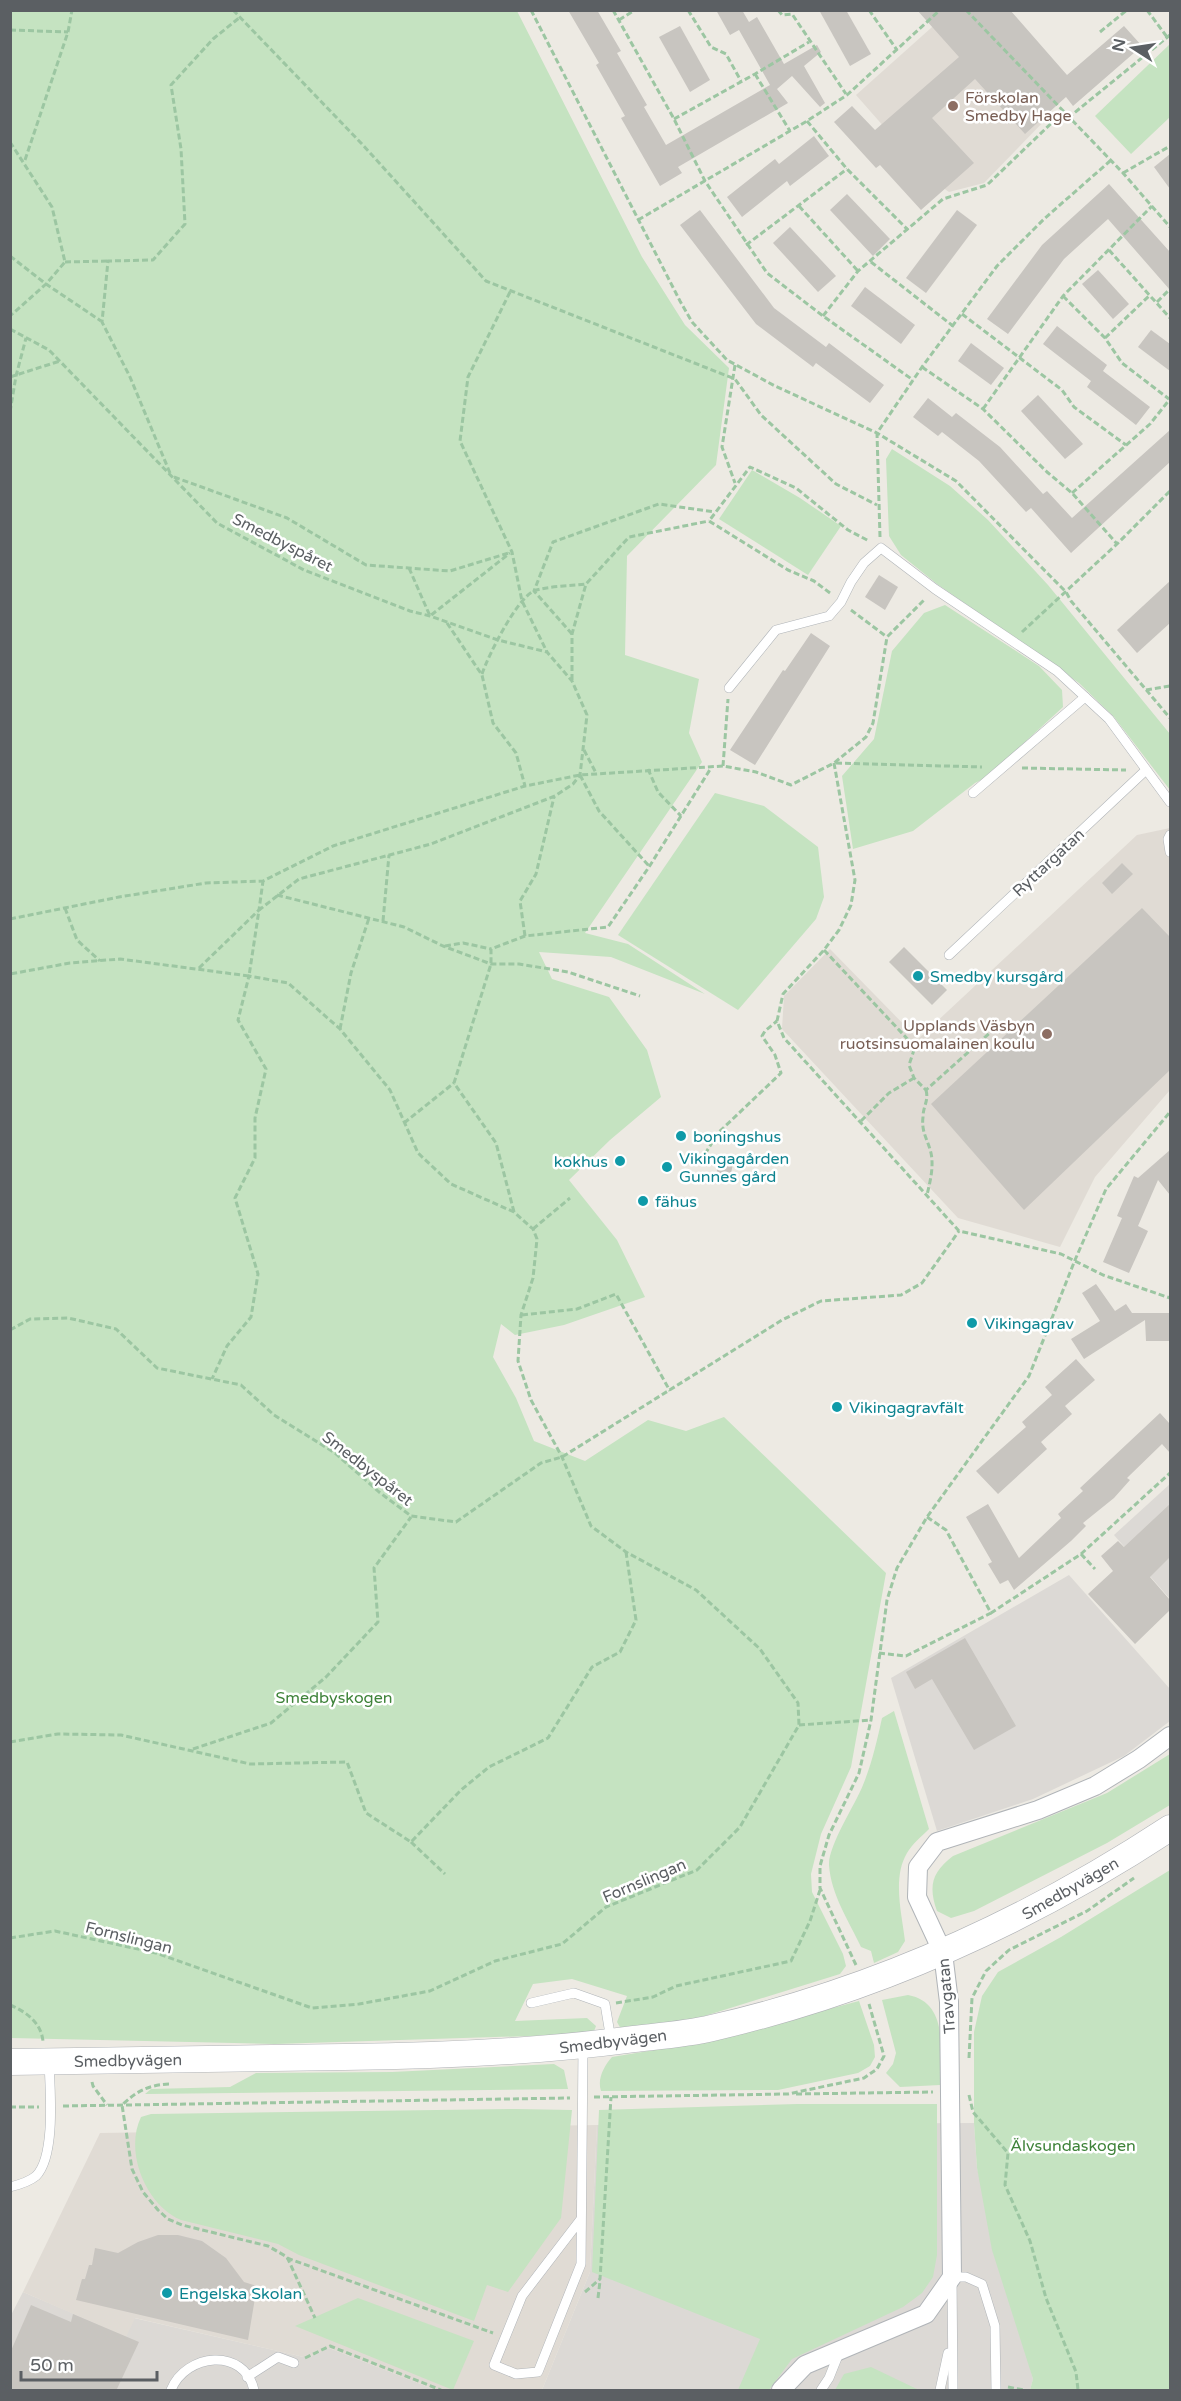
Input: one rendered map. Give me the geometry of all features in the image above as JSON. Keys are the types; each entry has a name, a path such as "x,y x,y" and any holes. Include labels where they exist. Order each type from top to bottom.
{"street":[{"name":"Travgatan","path":"952,2277 952,2092 949,2002 943,1953 917,1897 918,1867 937,1842 1038,1810 1095,1786 1139,1759 1170,1736"},
{"name":"Smedbyvägen","path":"10,2062 46,2055 451,2056 611,2042 709,2029 816,2001 943,1953 1021,1916 1135,1851 1170,1828"},
{"path":"781,2391 805,2365 926,2314 952,2277"}],"lane":[{"path":"729,688 776,630 829,616 841,602 864,563 881,548 935,589 1058,671 1109,719 1170,802"},
{"path":"973,793 1085,697"},
{"name":"Ryttargatan","path":"949,955 1146,770"},
{"path":"1170,835 1168,839 1170,852"},
{"path":"531,2003 574,1993 604,2004 611,2042"},
{"path":"581,2219 522,2296 494,2365 516,2374 538,2372 581,2264 584,2098 582,2045"},
{"path":"10,2187 35,2176 45,2162 51,2107 46,2055"},
{"path":"952,2277 966,2277 982,2284 995,2326 996,2391"},
{"name":"Travgatan","path":"952,2277 953,2391"},
{"path":"940,2391 952,2336"},
{"path":"821,2391 840,2352"},
{"path":"247,2377 278,2357 294,2363"},
{"path":"171,2391 180,2374 194,2364 211,2360 228,2362 243,2371 254,2391"}],"path":[{"path":"24,161 68,32 72,10"},
{"path":"233,10 238,18 362,144 486,281 735,379 761,415 836,484 878,506"},
{"path":"531,10 692,322 727,360 735,365 877,433 956,481 1066,592 1170,718"},
{"path":"613,10 674,119 705,181 767,273 913,380"},
{"path":"619,20 635,10"},
{"path":"688,10 711,47 726,54 741,81"},
{"path":"778,10 782,15 792,14 796,10"},
{"path":"869,10 897,50"},
{"path":"638,220 847,95 940,10"},
{"path":"966,10 1170,226"},
{"path":"1068,118 1169,36 1147,10"},
{"path":"1100,32 1127,11"},
{"path":"792,14 847,95"},
{"path":"10,316 46,284 65,262 153,260 185,224 181,149 171,85 213,39 238,18"},
{"path":"10,30 68,32"},
{"path":"674,119 809,42"},
{"path":"755,74 790,131"},
{"path":"823,316 858,271 943,198 987,185 1062,113"},
{"path":"807,121 847,169 908,230"},
{"path":"10,142 52,207 65,262"},
{"path":"1123,174 1170,146"},
{"path":"881,548 877,433 922,367 997,266 1044,219 1110,161"},
{"path":"746,245 847,169"},
{"path":"799,206 858,271"},
{"path":"983,409 1063,296 1152,206"},
{"path":"1109,250 1170,318"},
{"path":"10,256 102,322 130,377 171,476 286,518 366,565 450,571 512,552"},
{"path":"102,322 108,261"},
{"path":"871,262 953,326"},
{"path":"1157,302 1170,289"},
{"path":"199,968 277,894 299,879 431,844 555,796 573,784 580,775 587,715 572,681 547,652 522,601 512,552 460,441 468,376 510,292"},
{"path":"1105,338 1150,295"},
{"path":"1063,296 1105,338 1122,363 1170,398 1150,424 1072,493"},
{"path":"962,314 1062,390 1074,407 1126,445"},
{"name":"Smedbyspåret","path":"10,329 49,350 217,523 304,570 410,611 498,640 547,652"},
{"path":"10,412 26,338"},
{"path":"10,377 60,362"},
{"path":"735,365 735,379 722,447 735,483"},
{"path":"922,367 983,409 1047,472 1072,493 1117,544"},
{"path":"709,521 735,483 750,467 796,488 848,530 881,548"},
{"path":"1012,640 1117,544 1170,491"},
{"path":"482,675 488,658 522,601 534,591 553,542 659,504 715,512"},
{"path":"572,681 572,634 586,584 629,537 709,521 788,570 814,581 887,637"},
{"path":"409,568 430,616 512,552"},
{"path":"534,591 586,584"},
{"path":"10,919 206,883 263,882 333,846 525,786 580,775 723,766 756,772 791,785 834,763 866,737 873,723 887,637 935,589"},
{"path":"534,591 572,634"},
{"path":"446,622 482,675 493,723 516,753 525,786"},
{"path":"1146,690 1170,686"},
{"path":"723,766 729,688"},
{"path":"583,748 596,773"},
{"path":"834,763 855,880 851,905 839,930 824,950 783,994 777,1021 784,1038 959,1230 1061,1254 1103,1275 1170,1298"},
{"path":"443,946 463,943 491,949 525,936 608,927 711,768"},
{"path":"648,769 658,792 681,816"},
{"path":"580,775 599,811 649,867"},
{"path":"525,936 520,901 536,874 555,796"},
{"path":"383,921 389,855"},
{"path":"212,1379 227,1346 251,1317 258,1274 235,1198 255,1158 255,1118 266,1069 238,1020 249,976 263,882"},
{"path":"277,894 404,927 443,946 491,964 519,964 568,972 640,996"},
{"path":"65,908 77,939 100,960"},
{"path":"340,1029 351,973 369,918"},
{"path":"405,1123 454,1083 491,964 491,949"},
{"path":"824,950 915,1047 909,1065 914,1078 926,1090 928,1098 922,1116 924,1138 931,1152 932,1170 927,1195"},
{"path":"10,974 120,958 288,983 340,1029 390,1090 418,1153 451,1185 514,1212 533,1229 537,1239 533,1278 521,1315 518,1361 531,1401 562,1457 591,1526 626,1552 696,1590 760,1649 798,1703 799,1725 871,1720"},
{"path":"705,1154 718,1133 781,1074 775,1055 762,1036 777,1021"},
{"path":"926,1090 992,1032"},
{"path":"861,1121 889,1093 914,1078"},
{"path":"454,1083 496,1143 514,1212"},
{"path":"604,2004 654,1997 676,1986 791,1960 810,1921 820,1888 820,1866 826,1845 859,1773 871,1720 887,1600 897,1568 927,1517 1029,1376 1106,1189 1170,1112"},
{"path":"533,1229 570,1198"},
{"name":"Smedbyspåret","path":"10,1330 30,1319 68,1318 116,1329 158,1368 241,1385 274,1415 335,1453 378,1492 411,1516 456,1522 542,1463 562,1457 782,1320 821,1301 901,1295 922,1282 959,1230"},
{"path":"521,1315 577,1309 616,1294 670,1391"},
{"path":"879,1653 906,1656 991,1613 1081,1554 1170,1473"},
{"path":"191,1750 271,1723 326,1677 378,1622 374,1568 411,1516"},
{"path":"927,1517 946,1530 991,1613"},
{"path":"411,1842 461,1790 489,1767 548,1738 592,1667 620,1652 636,1620 626,1552"},
{"path":"1081,1554 1095,1569"},
{"name":"Fornslingan","path":"10,1938 55,1931 156,1953 312,2008 359,2004 430,1992 495,1961 562,1944 606,1907 697,1870 740,1827 799,1725"},
{"path":"10,1742 57,1734 121,1735 250,1764 347,1762 366,1813 411,1842 445,1874"},
{"path":"969,2061 972,1998 986,1971 1009,1950 1087,1911 1143,1873"},
{"path":"820,1888 858,1969"},
{"path":"788,2094 864,2078 877,2069 884,2056 868,2000"},
{"path":"10,2005 27,2012 42,2032 46,2055"},
{"path":"122,2105 138,2091 152,2085 169,2084"},
{"path":"10,2107 969,2092 973,2112 1008,2153 1005,2185 1030,2241 1046,2298 1076,2372 1078,2391"},
{"path":"122,2105 132,2169 143,2192 168,2219 182,2225 268,2246 287,2258 506,2337"},
{"path":"287,2258 315,2318"},
{"path":"598,2298 600,2279"},
{"path":"294,2363 330,2346 441,2391"}],"shaded area":[{"name":"Förskolan Smedby Hage","path":"950,11 956,11 1049,116 984,183 949,192 929,178 856,95"},
{"name":"Upplands Väsbyn ruotsinsuomalainen koulu","path":"1170,828 1170,1090 1095,1177 1060,1247 958,1218 782,1029 784,996 830,949 918,1039 1137,835"},
{"path":"1170,1484 1170,1599 1114,1535"},
{"path":"1069,1575 1170,1689 1170,1721 1124,1756 1033,1799 937,1831 891,1678"},
{"path":"974,2123 977,2168 1033,2379 1030,2390 542,2390 590,2272 597,2125"},
{"path":"597,2125 590,2272 542,2390 436,2390 329,2348 308,2358 135,2318 126,2337 23,2292 100,2133"},
{"path":"23,2292 126,2336 134,2318 308,2358 329,2348 436,2390 11,2390 10,2317"}],"green space":[{"name":"Smedbyskogen","path":"11,11 517,11 642,257 685,325 729,368 716,465 627,556 625,655 699,679 689,733 702,762 585,933 628,944 705,994 611,957 539,952 552,979 609,997 647,1050 661,1097 610,1140 569,1180 617,1240 645,1297 564,1325 515,1335 501,1324 493,1357 516,1398 534,1441 585,1461 648,1420 686,1431 724,1417 886,1573 851,1767 821,1834 811,1874 812,1892 843,1954 846,1966 840,1974 695,2019 622,2031 617,2022 627,1996 572,1979 533,1984 515,2021 587,2018 596,2026 593,2034 275,2044 11,2038"},
{"path":"1170,44 1170,117 1131,154 1095,116"},
{"path":"892,449 950,486 988,520 1048,585 1170,734 1170,790 1114,717 1079,683 937,584 901,555 889,536 886,459"},
{"path":"752,470 800,498 841,526 808,575 719,519"},
{"path":"945,605 1039,666 1062,690 1063,707 987,777 975,783 913,831 853,849 842,776 874,739 892,651 924,613"},
{"path":"715,793 764,806 818,847 824,897 816,919 738,1010 618,935"},
{"path":"894,1711 929,1829 914,1843 902,1863 899,1896 905,1941 898,1952 874,1963 871,1951 861,1947 841,1908 833,1887 829,1865 837,1837 866,1777 882,1718"},
{"path":"1170,1754 1170,1805 1107,1843 974,1911 951,1918 937,1911 933,1894 934,1880 940,1868 953,1856 1107,1793"},
{"name":"Älvsundaskogen","path":"1170,1870 1170,2390 1030,2390 1033,2379 992,2250 977,2168 974,2123 974,2032 982,1996 998,1972 1061,1937"},
{"path":"908,1995 921,2000 931,2008 937,2019 941,2045 940,2085 900,2087 886,2073 893,2064 896,2053 882,2000"},
{"path":"859,2001 874,2045 875,2057 870,2066 858,2073 778,2090 601,2091 602,2073 612,2057 709,2041"},
{"path":"554,2064 564,2070 568,2089 145,2094 151,2089 230,2087 256,2073 392,2072"},
{"path":"797,2104 937,2104 937,2255 933,2277 922,2293 903,2307 792,2359 769,2390 738,2390 760,2339 592,2272 599,2110"},
{"path":"572,2110 561,2218 508,2292 487,2285 474,2321 299,2255 278,2244 181,2220 169,2213 148,2190 137,2161 135,2146 136,2131 141,2117 151,2114"},
{"path":"358,2298 474,2341 453,2390 295,2326"},
{"path":"871,2367 919,2390 835,2390 844,2374"}],"building":[{"path":"568,10 597,10 621,51 617,53 647,105 644,107 666,145 770,85 739,30 730,35 716,10 742,10 749,22 757,17 784,64 817,45 821,52 804,66 825,103 820,107 792,76 777,89 788,103 678,167 682,173 660,186 621,118 625,116 596,65 599,63"},
{"path":"819,10 846,10 871,54 850,66"},
{"path":"917,10 1010,10 1067,75 1124,26 1142,46 1073,106 1066,97 1025,134 975,79 932,118 974,163 921,210 880,165 876,168 834,122 852,106 875,130 959,57"},
{"path":"680,26 710,80 690,92 659,37"},
{"path":"814,136 829,156 790,186 787,181 742,217 727,197 775,159 779,164"},
{"path":"1170,154 1170,189 1154,167"},
{"path":"1109,184 1170,252 1170,290 1108,219 1064,259 1008,334 987,319 1042,245"},
{"path":"847,194 890,239 873,256 830,210"},
{"path":"700,210 774,308 826,347 829,343 884,385 870,403 816,363 813,367 756,324 680,225"},
{"path":"957,210 977,225 926,293 906,278"},
{"path":"790,227 836,276 818,292 773,243"},
{"path":"1098,270 1129,304 1113,319 1082,284"},
{"path":"865,287 915,325 901,344 851,306"},
{"path":"1057,326 1107,365 1103,371 1150,407 1136,425 1087,387 1091,381 1043,344"},
{"path":"1151,330 1170,344 1170,371 1138,347"},
{"path":"971,343 1004,368 991,385 958,361"},
{"path":"1038,395 1083,444 1065,459 1021,411"},
{"path":"928,398 952,417 956,413 1000,447 1043,494 1047,491 1072,518 1170,430 1170,462 1071,553 1031,508 1026,512 979,461 942,432 938,436 913,417"},
{"path":"879,575 898,587 885,610 865,597"},
{"path":"1170,581 1170,623 1137,653 1117,630"},
{"path":"811,633 830,646 755,765 730,750 783,670 785,671"},
{"path":"1122,863 1133,874 1112,894 1102,883"},
{"path":"1142,908 1170,937 1170,1070 1024,1210 931,1104"},
{"name":"Smedby kursgård","path":"904,947 947,990 932,1005 889,962"},
{"path":"1170,1150 1170,1195 1158,1180 1138,1226 1148,1231 1129,1273 1103,1262 1122,1218 1117,1216 1134,1176 1138,1178"},
{"path":"719,1161 733,1164 730,1178 716,1175"},
{"path":"1096,1284 1115,1311 1126,1304 1132,1313 1170,1313 1170,1341 1146,1341 1145,1320 1084,1359 1071,1339 1100,1321 1082,1293"},
{"path":"1076,1359 1095,1380 1065,1406 1072,1414 1041,1442 1047,1449 998,1494 976,1471 1026,1427 1022,1422 1052,1395 1045,1387"},
{"path":"1160,1413 1170,1424 1170,1453 1162,1444 1127,1478 1130,1480 1114,1498 1083,1523 1086,1526 1071,1541 1014,1590 1008,1580 1000,1584 988,1564 992,1562 966,1517 988,1504 1019,1558 1061,1518 1058,1514 1083,1491 1080,1488"},
{"path":"1170,1504 1170,1557 1150,1577 1170,1600 1170,1610 1135,1644 1088,1594 1113,1571 1101,1556 1118,1541 1124,1547"},
{"path":"965,1638 1016,1726 974,1750 932,1679 915,1689 906,1672"},
{"name":"Engelska Skolan","path":"158,2235 178,2235 202,2241 226,2258 244,2282 257,2286 248,2340 76,2300 82,2279 85,2279 89,2265 92,2265 95,2248 118,2253 138,2242"},
{"path":"31,2305 71,2322 73,2314 139,2342 116,2391 10,2391 10,2353"}],"place":[{"name":"Förskolan Smedby Hage","path":"953,106"},
{"name":"Smedby kursgård","path":"918,976"},
{"name":"Upplands Väsbyn ruotsinsuomalainen koulu","path":"1047,1034"},
{"name":"boningshus","path":"681,1136"},
{"name":"kokhus","path":"620,1161"},
{"name":"Vikingagården Gunnes gård","path":"667,1167"},
{"name":"fähus","path":"643,1201"},
{"name":"Vikingagrav","path":"972,1323"},
{"name":"Vikingagravfält","path":"837,1407"},
{"name":"Engelska Skolan","path":"167,2293"}]}
